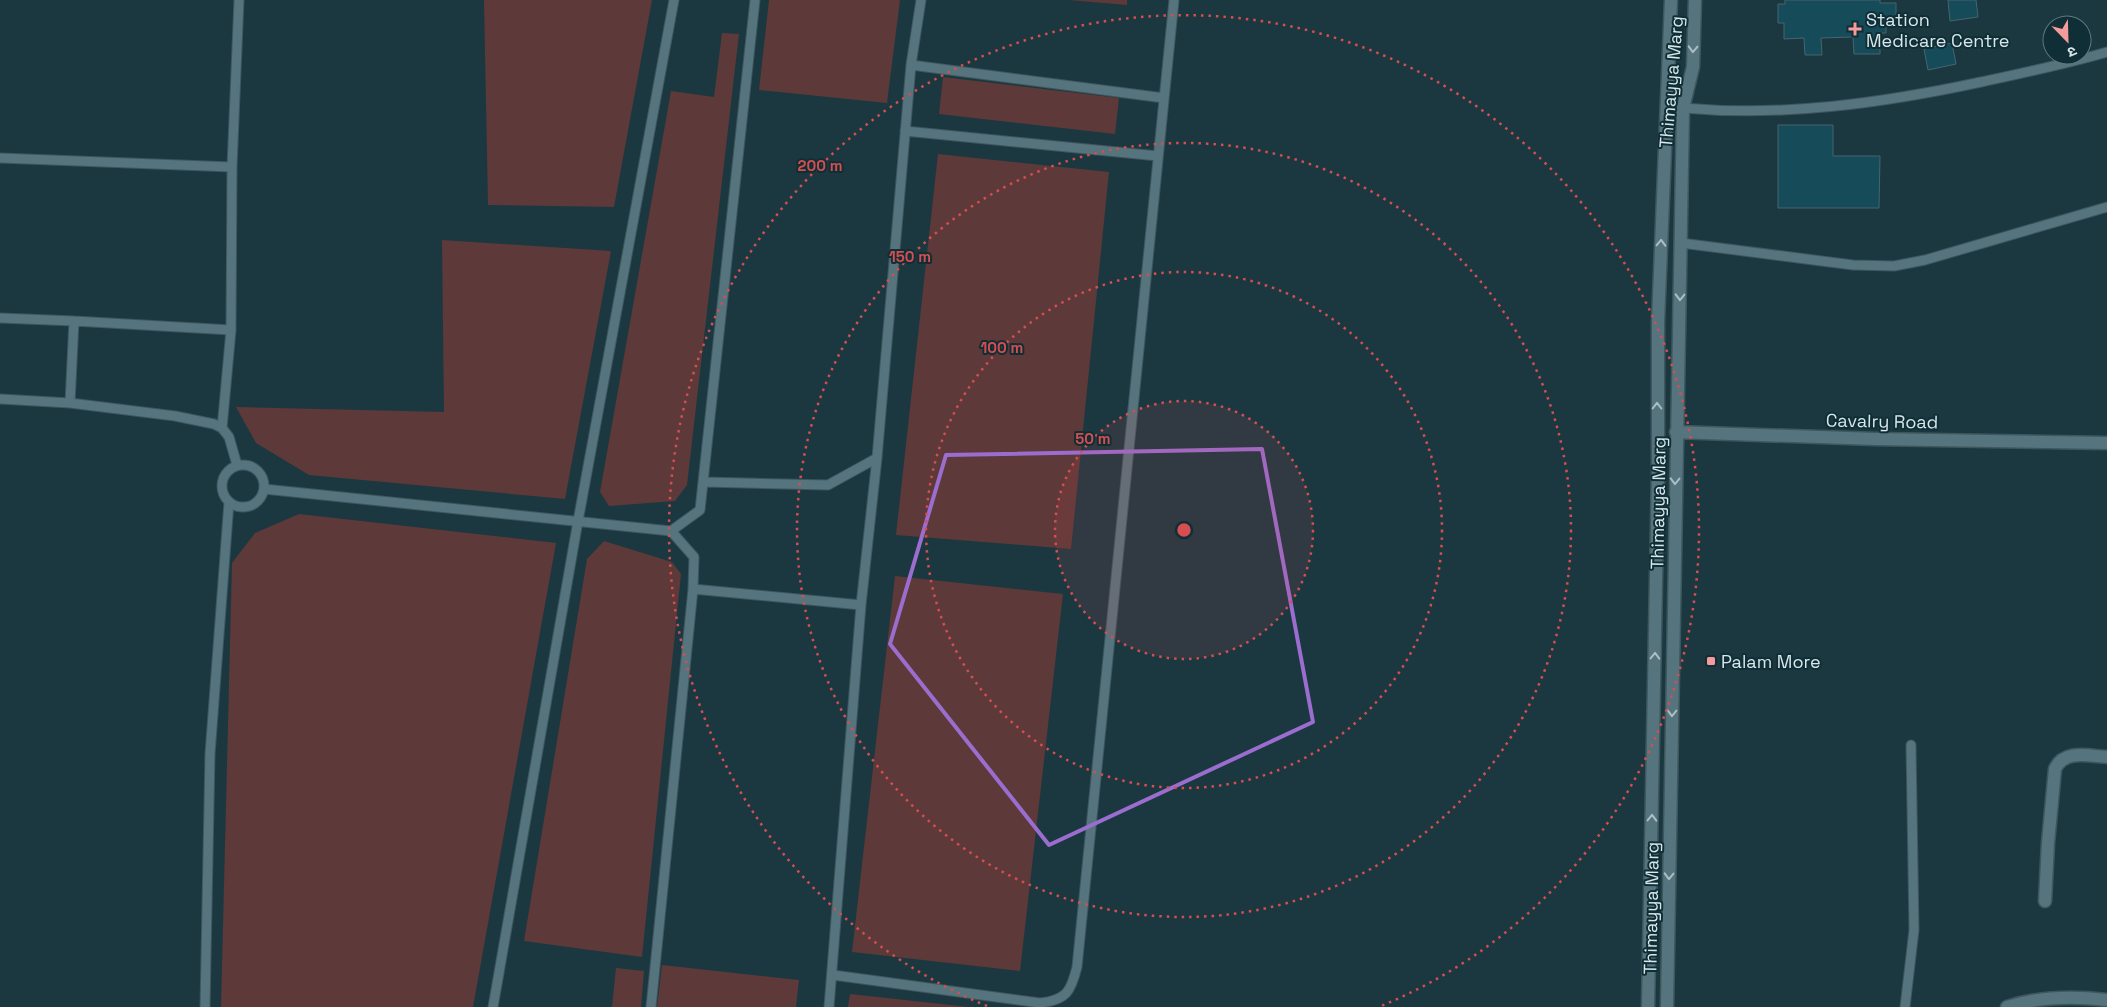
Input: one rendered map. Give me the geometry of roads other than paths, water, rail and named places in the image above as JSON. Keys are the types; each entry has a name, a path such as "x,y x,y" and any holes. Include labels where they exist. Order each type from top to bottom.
{"street":[{"name":"Thimayya Marg","path":"1648,1007 1658,322 1671,0"},
{"name":"Thimayya Marg","path":"1667,1007 1683,108 1693,67 1695,0"},
{"path":"1658,322 1680,322"},
{"name":"Cavalry Road","path":"1657,432 1875,440 2107,443"},
{"path":"2045,901 2055,769 2059,761 2068,756 2107,757"},
{"path":"2007,1007 2036,1000 2060,997 2107,1000"}],"lane":[{"path":"237,465 232,446 222,428 231,330 232,167 239,0"},
{"path":"492,1007 578,521 674,0"},
{"path":"264,489 671,531 700,510 755,0"},
{"path":"829,1007 861,605 877,458 911,65 921,0"},
{"path":"833,975 1040,1003 1056,1001 1065,995 1073,981 1077,966 1174,0"},
{"path":"1683,108 1716,110 1804,109 1890,100 2045,68 2107,52"},
{"path":"911,65 1164,98"},
{"path":"905,131 1158,156"},
{"path":"0,158 232,167"},
{"path":"1681,243 1853,265 1894,266 1925,260 2107,207"},
{"path":"0,318 231,330"},
{"path":"70,403 74,321"},
{"path":"0,399 70,403 192,418 222,428"},
{"path":"704,482 828,486 877,458"},
{"path":"247,464 256,469 263,477 264,489 258,501 249,506 239,507 229,502 223,494 222,479 228,470 237,465 247,464"},
{"path":"205,1007 210,754 229,502"},
{"path":"651,1007 694,558 671,531"},
{"path":"692,589 861,605"},
{"path":"1905,1007 1914,930 1911,745"}],"place":[{"name":"Station Medicare Centre","path":"1855,29"},
{"name":"Palam More","path":"1711,661"}]}
